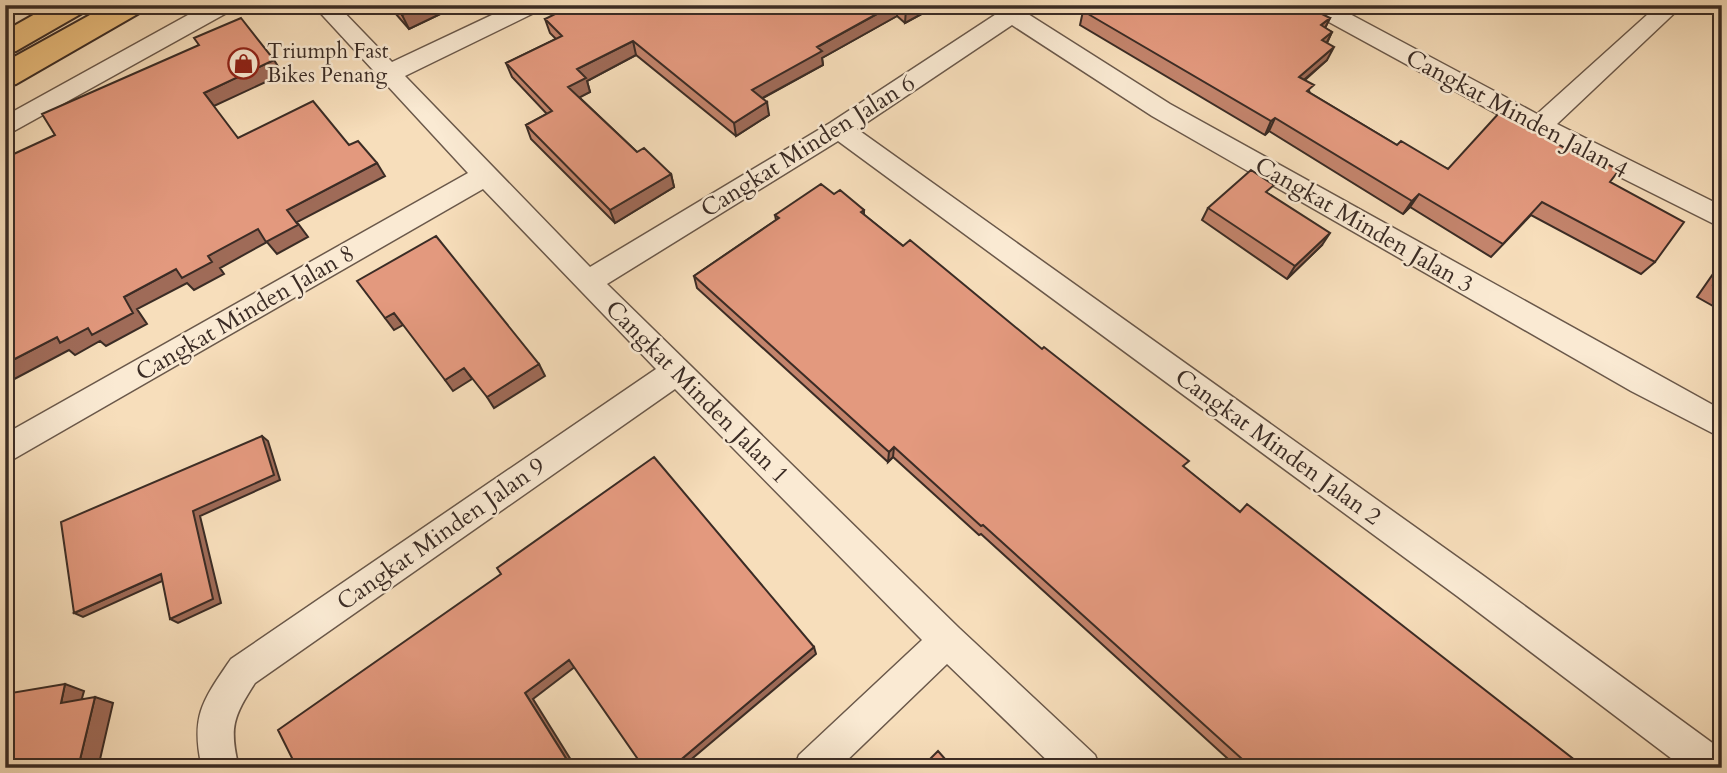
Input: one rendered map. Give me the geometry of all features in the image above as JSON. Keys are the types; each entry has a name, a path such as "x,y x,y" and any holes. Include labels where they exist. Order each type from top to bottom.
{"highway":[{"path":"5,44 74,5"},
{"path":"5,76 131,5"}],"street":[{"path":"5,127 224,5"},
{"name":"Cangkat Minden Jalan 1","path":"324,5 587,282 947,640 1082,768"},
{"path":"390,73 532,5"},
{"path":"1539,127 1672,5"},
{"name":"Cangkat Minden Jalan 4","path":"1324,7 1539,127 1722,218"},
{"name":"Cangkat Minden Jalan 6","path":"587,282 839,129 1020,10"},
{"name":"Cangkat Minden Jalan 3","path":"1020,10 1161,110 1641,382 1722,425"},
{"name":"Cangkat Minden Jalan 2","path":"839,129 1469,585 1715,768"},
{"name":"Cangkat Minden Jalan 8","path":"5,450 484,176"},
{"name":"Cangkat Minden Jalan 9","path":"221,768 216,748 217,710 243,671 677,371"},
{"path":"812,768 947,640"}],"building":[{"path":"394,5 423,5 402,15"},
{"path":"573,5 785,5 788,8 794,5 893,5 817,47 822,51 752,90 767,102 734,123 633,41 577,69 586,78 568,87 637,152 644,148 671,174 610,210 526,125 552,111 506,63 562,36 545,19"},
{"path":"1091,5 1304,5 1330,18 1321,25 1332,32 1322,40 1334,47 1299,77 1314,85 1307,91 1397,145 1401,141 1448,169 1499,113 1580,156 1584,152 1619,170 1610,182 1684,222 1655,262 1542,202 1503,244 1419,194 1412,201 1275,118 1271,121 1083,11"},
{"path":"241,18 274,60 204,93 238,138 313,101 349,145 358,141 377,163 287,210 298,225 266,242 258,229 208,256 212,262 182,278 176,269 124,297 133,313 92,335 88,328 60,343 57,337 5,364 5,158 55,135 42,114 199,45 194,38"},
{"path":"1251,170 1274,185 1266,192 1330,233 1295,266 1208,208"},
{"path":"821,184 834,194 840,190 864,210 861,212 903,246 910,240 1042,349 1044,347 1189,461 1183,466 1240,512 1247,504 1585,768 1252,768 983,525 894,447 889,452 694,276 779,218 775,215"},
{"path":"436,236 539,364 487,397 464,368 445,380 394,313 385,318 357,281"},
{"path":"1722,271 1722,290 1713,285"},
{"path":"262,436 274,475 193,511 213,599 170,619 161,574 74,613 61,522"},
{"path":"654,457 814,647 671,768 644,768 569,660 525,693 572,768 297,768 278,730 501,574 497,568"},
{"path":"65,684 61,703 95,697 78,768 5,768 5,694"},
{"path":"938,751 953,768 921,768"}],"place":[{"name":"Triumph Fast Bikes Penang","path":"244,63"}]}
